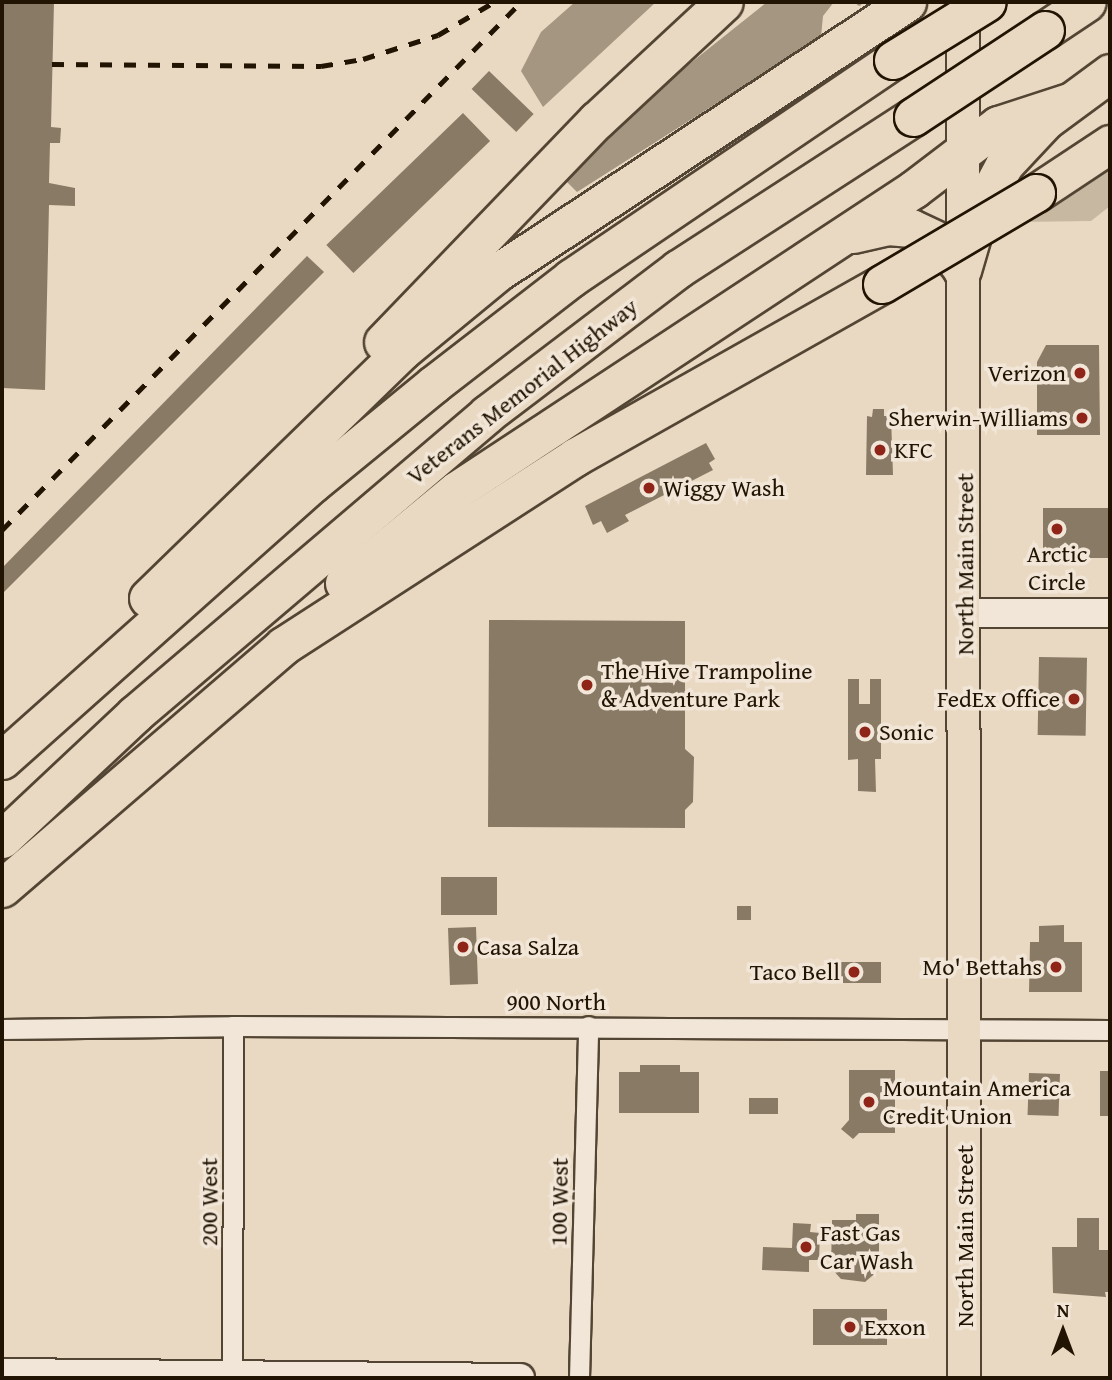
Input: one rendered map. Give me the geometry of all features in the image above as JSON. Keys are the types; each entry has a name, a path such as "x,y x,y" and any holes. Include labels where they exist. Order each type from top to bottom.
{"highway":[{"path":"239,506 396,327 597,120 724,2"},
{"path":"2,760 58,706 312,484 444,376 571,278 893,60 987,2"},
{"name":"Veterans Memorial Highway","path":"2,839 135,714 487,414 678,269 1087,2"},
{"path":"58,706 147,598 402,351 498,272 899,7"},
{"path":"962,270 979,212 1004,165 1027,137 1110,73"},
{"path":"283,646 291,631 332,594 457,490 833,241 998,125 1069,102"},
{"path":"2,888 283,646 575,457 882,284 1036,193 1110,144"},
{"path":"833,241 865,230 911,228 941,242 962,270"}],"main road":[{"name":"North Main Street","path":"963,2 964,1378"}],"street":[{"path":"965,613 1110,613"},
{"name":"200 West","path":"232,1378 233,1026"},
{"name":"900 North","path":"2,1029 588,1026 1110,1030"},
{"name":"100 West","path":"579,1378 588,1026"},
{"path":"2,1373 232,1378 520,1378"}],"shaded area":[{"path":"575,2 656,2 543,107 521,71 541,32"},
{"path":"767,2 834,2 823,16 821,37 577,192 566,181 653,93"},
{"path":"1110,162 1110,206 1091,221 1017,222"}],"building":[{"path":"2,2 54,2 51,127 61,128 60,143 50,143 49,183 75,188 75,206 49,205 45,390 2,388"},
{"path":"489,71 534,114 516,132 472,89"},
{"path":"463,113 490,141 353,273 326,245"},
{"path":"307,256 324,272 2,594 2,568"},
{"path":"1046,345 1099,345 1100,435 1037,435 1037,362"},
{"name":"KFC","path":"873,409 884,409 884,416 891,416 893,475 866,475 867,416 872,417"},
{"name":"Wiggy Wash","path":"706,443 715,459 709,463 713,470 625,515 629,521 607,533 601,521 593,525 585,506"},
{"path":"1043,508 1110,508 1110,558 1043,558"},
{"name":"The Hive Trampoline & Adventure Park","path":"489,620 685,621 685,749 694,757 693,802 685,810 685,828 488,827"},
{"path":"1039,657 1087,658 1086,736 1038,735"},
{"name":"Sonic","path":"848,679 859,679 859,704 870,704 870,679 881,679 881,759 875,759 876,792 858,791 858,759 848,760"},
{"path":"441,877 497,877 497,915 441,915"},
{"path":"737,906 751,906 751,920 737,920"},
{"name":"Mo' Bettahs","path":"1064,925 1064,942 1082,942 1082,992 1029,992 1030,942 1039,942 1039,926"},
{"name":"Casa Salza","path":"476,927 478,984 450,985 448,928"},
{"name":"Taco Bell","path":"826,962 881,962 881,983 826,983"},
{"path":"640,1065 680,1065 680,1072 699,1072 699,1113 619,1113 619,1072 640,1072"},
{"path":"849,1070 895,1070 895,1133 859,1133 853,1139 841,1129 849,1120"},
{"path":"1100,1071 1110,1071 1110,1116 1100,1116"},
{"path":"1029,1073 1060,1074 1059,1116 1028,1115"},
{"path":"749,1098 778,1098 778,1114 749,1114"},
{"path":"856,1214 879,1214 879,1270 865,1282 841,1279 831,1268 832,1220 856,1220"},
{"path":"1077,1218 1099,1218 1099,1250 1110,1250 1110,1292 1105,1292 1106,1297 1053,1293 1052,1247 1077,1247"},
{"name":"Fast Gas Car Wash","path":"793,1223 811,1224 810,1232 820,1233 819,1260 809,1260 809,1272 762,1270 763,1247 792,1248"},
{"name":"Exxon","path":"813,1309 887,1309 887,1345 813,1345"}],"railway":[{"path":"52,64 321,66 363,59 438,35 494,2"},
{"path":"2,530 521,2"}],"place":[{"name":"Verizon","path":"1080,373"},
{"name":"Sherwin-Williams","path":"1082,418"},
{"name":"KFC","path":"880,450"},
{"name":"Wiggy Wash","path":"649,488"},
{"name":"Arctic Circle","path":"1057,529"},
{"name":"The Hive Trampoline & Adventure Park","path":"587,685"},
{"name":"FedEx Office","path":"1074,699"},
{"name":"Sonic","path":"865,732"},
{"name":"Casa Salza","path":"463,947"},
{"name":"Mo' Bettahs","path":"1056,967"},
{"name":"Taco Bell","path":"854,972"},
{"name":"Mountain America Credit Union","path":"869,1102"},
{"name":"Fast Gas Car Wash","path":"806,1247"},
{"name":"Exxon","path":"850,1327"}]}
